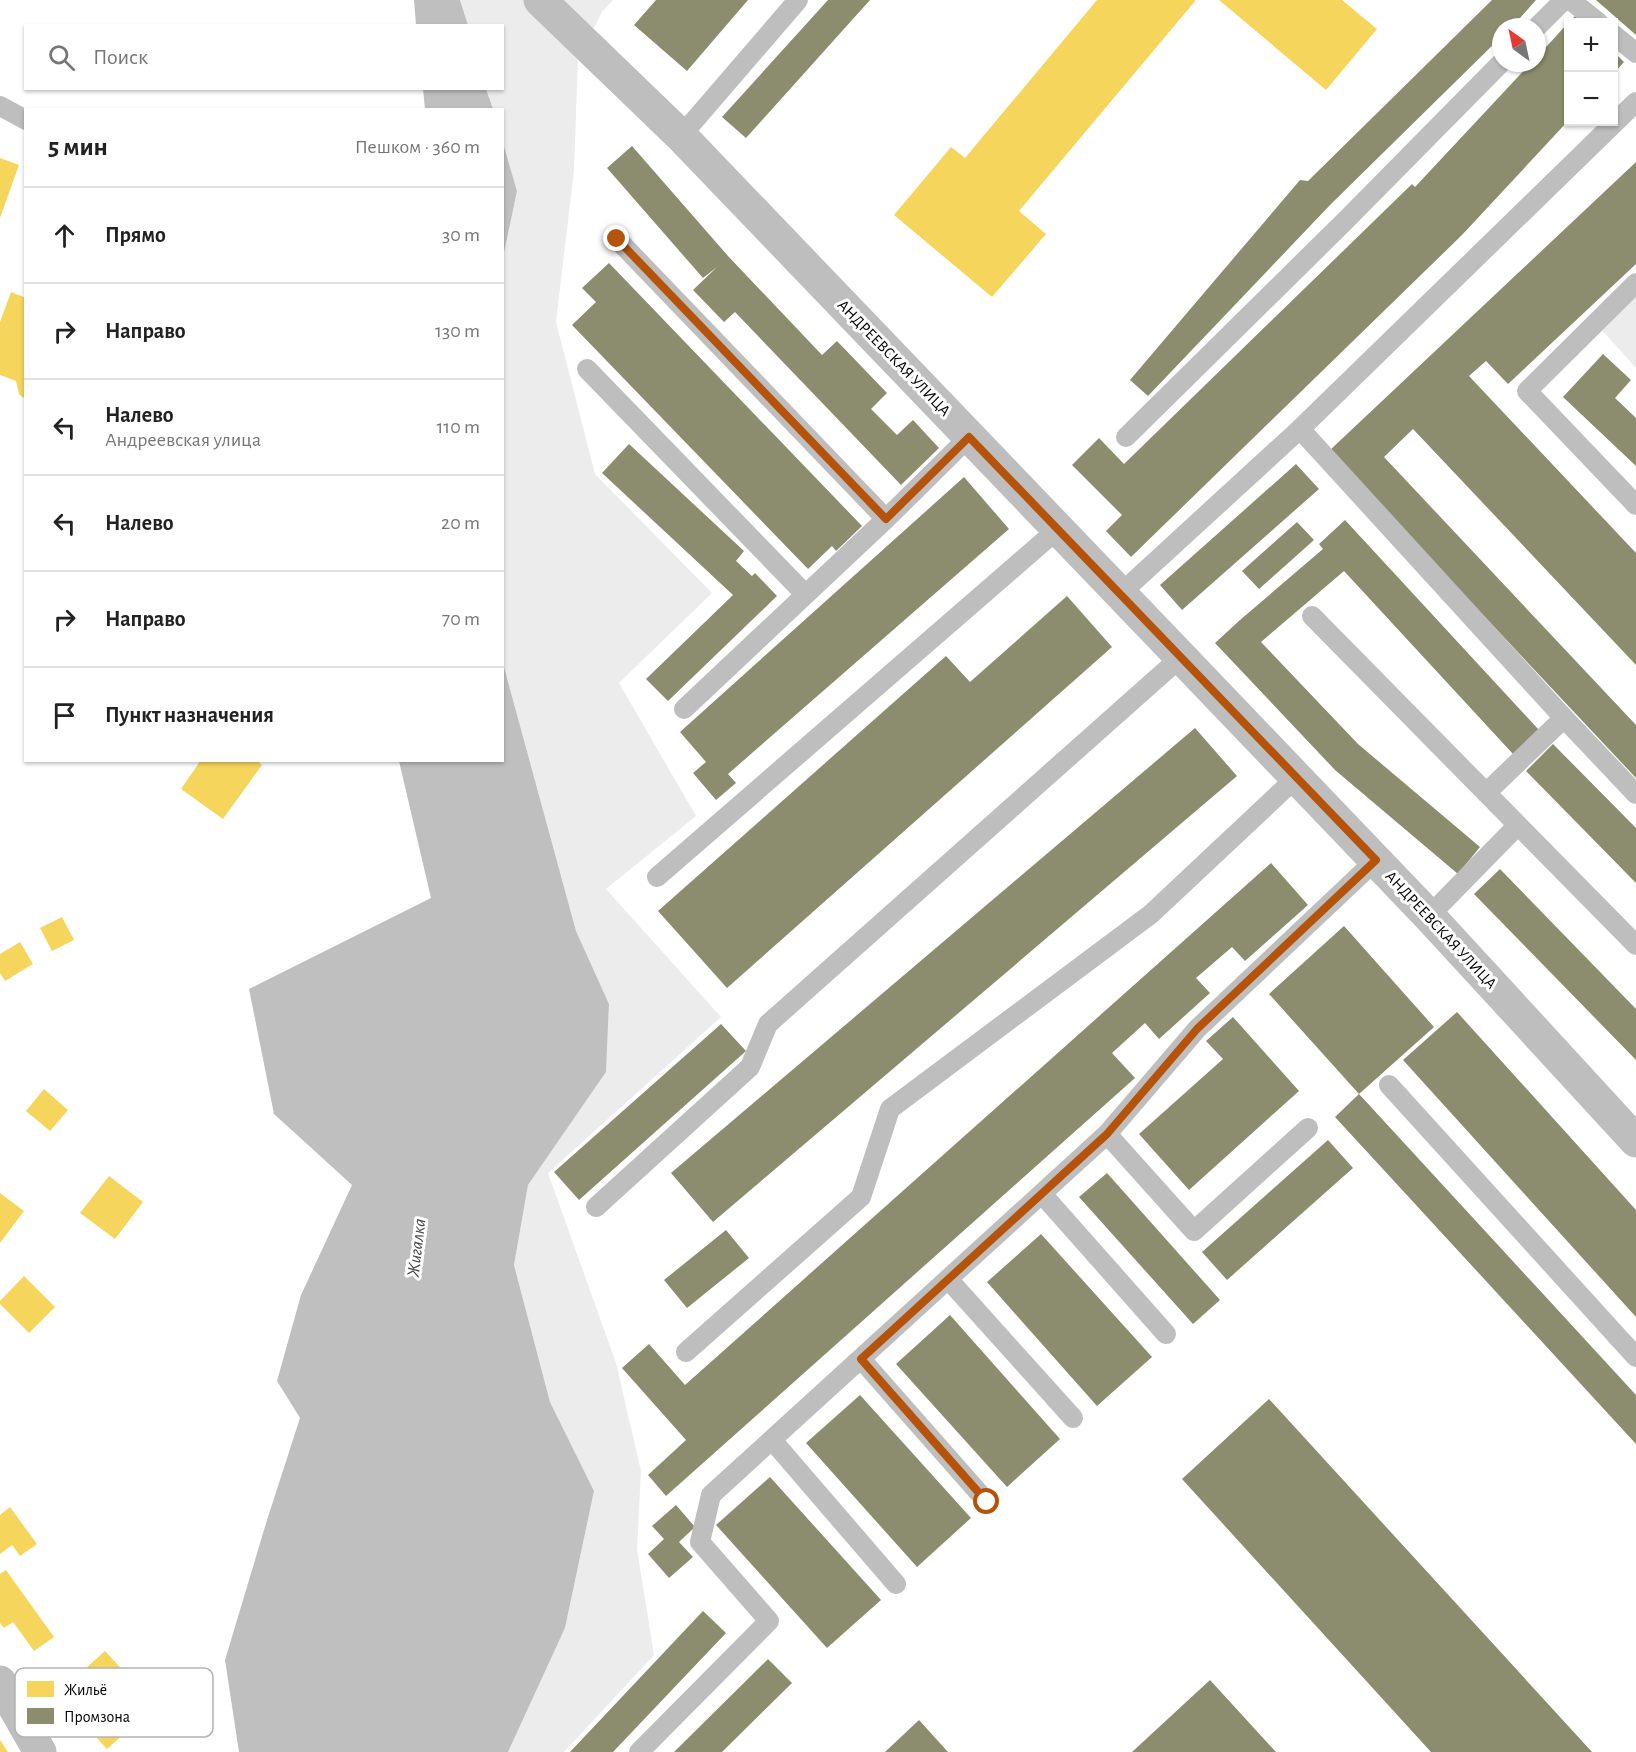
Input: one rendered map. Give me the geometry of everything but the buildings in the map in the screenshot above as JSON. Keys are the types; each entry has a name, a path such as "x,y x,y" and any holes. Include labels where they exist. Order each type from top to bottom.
{"street":[{"name":"АНДРЕЕВСКАЯ УЛИЦА","path":"540,0 681,136 1297,777 1429,916 1636,1141"},
{"path":"0,1682 15,1708"},
{"path":"31,1737 40,1752"}],"lane":[{"path":"681,136 798,0"},
{"path":"1546,18 1564,0"},
{"path":"1570,0 1593,18"},
{"path":"1618,38 1636,53"},
{"path":"1126,437 1492,72"},
{"path":"1120,594 1300,429 1636,102"},
{"path":"0,106 24,119"},
{"path":"617,239 886,519"},
{"path":"1636,283 1527,391 1636,505"},
{"path":"587,369 805,594"},
{"path":"1300,429 1636,794"},
{"path":"684,709 886,519 969,437"},
{"path":"657,877 1058,529"},
{"path":"1312,616 1636,945"},
{"path":"596,1207 750,1068 768,1024 1181,657"},
{"path":"1486,793 1564,718"},
{"path":"686,1352 861,1197 890,1109 1151,914 1297,777"},
{"path":"1429,916 1518,825"},
{"path":"639,1752 770,1621 700,1542 711,1495 1107,1134 1197,1029 1376,860"},
{"path":"1389,1085 1636,1357"},
{"path":"1107,1134 1194,1231 1308,1128"},
{"path":"1042,1194 1166,1334"},
{"path":"948,1279 1073,1418"},
{"path":"861,1359 987,1502"},
{"path":"772,1440 896,1584"}],"shaded area":[{"path":"460,0 613,0 602,12 578,59 574,170 556,322 595,474 712,593 619,683 696,816 606,889 721,1017 548,1173 616,1363 641,1471 637,1549 654,1655 564,1752 508,1752 565,1628 594,1491 550,1402 514,1265 528,1185 606,1072 609,1004 576,931 504,667 504,248 517,191 504,146 504,108 493,108 486,90 504,90 504,24 468,24"},
{"path":"1636,275 1636,368 1591,318"}],"water":[{"path":"414,0 460,0 468,24 416,24"},
{"path":"423,90 486,90 493,108 425,108"},
{"path":"504,146 517,191 504,252"},
{"name":"Жигалка","path":"504,667 576,931 609,1004 606,1072 528,1185 514,1265 550,1402 594,1491 565,1628 508,1752 239,1752 225,1660 300,1418 277,1381 301,1295 352,1185 274,1114 249,989 431,898 399,762 504,762"}],"route":[{"path":"617,239 886,519 969,437 1376,860 1197,1029 1107,1134 861,1359 987,1502"}]}
